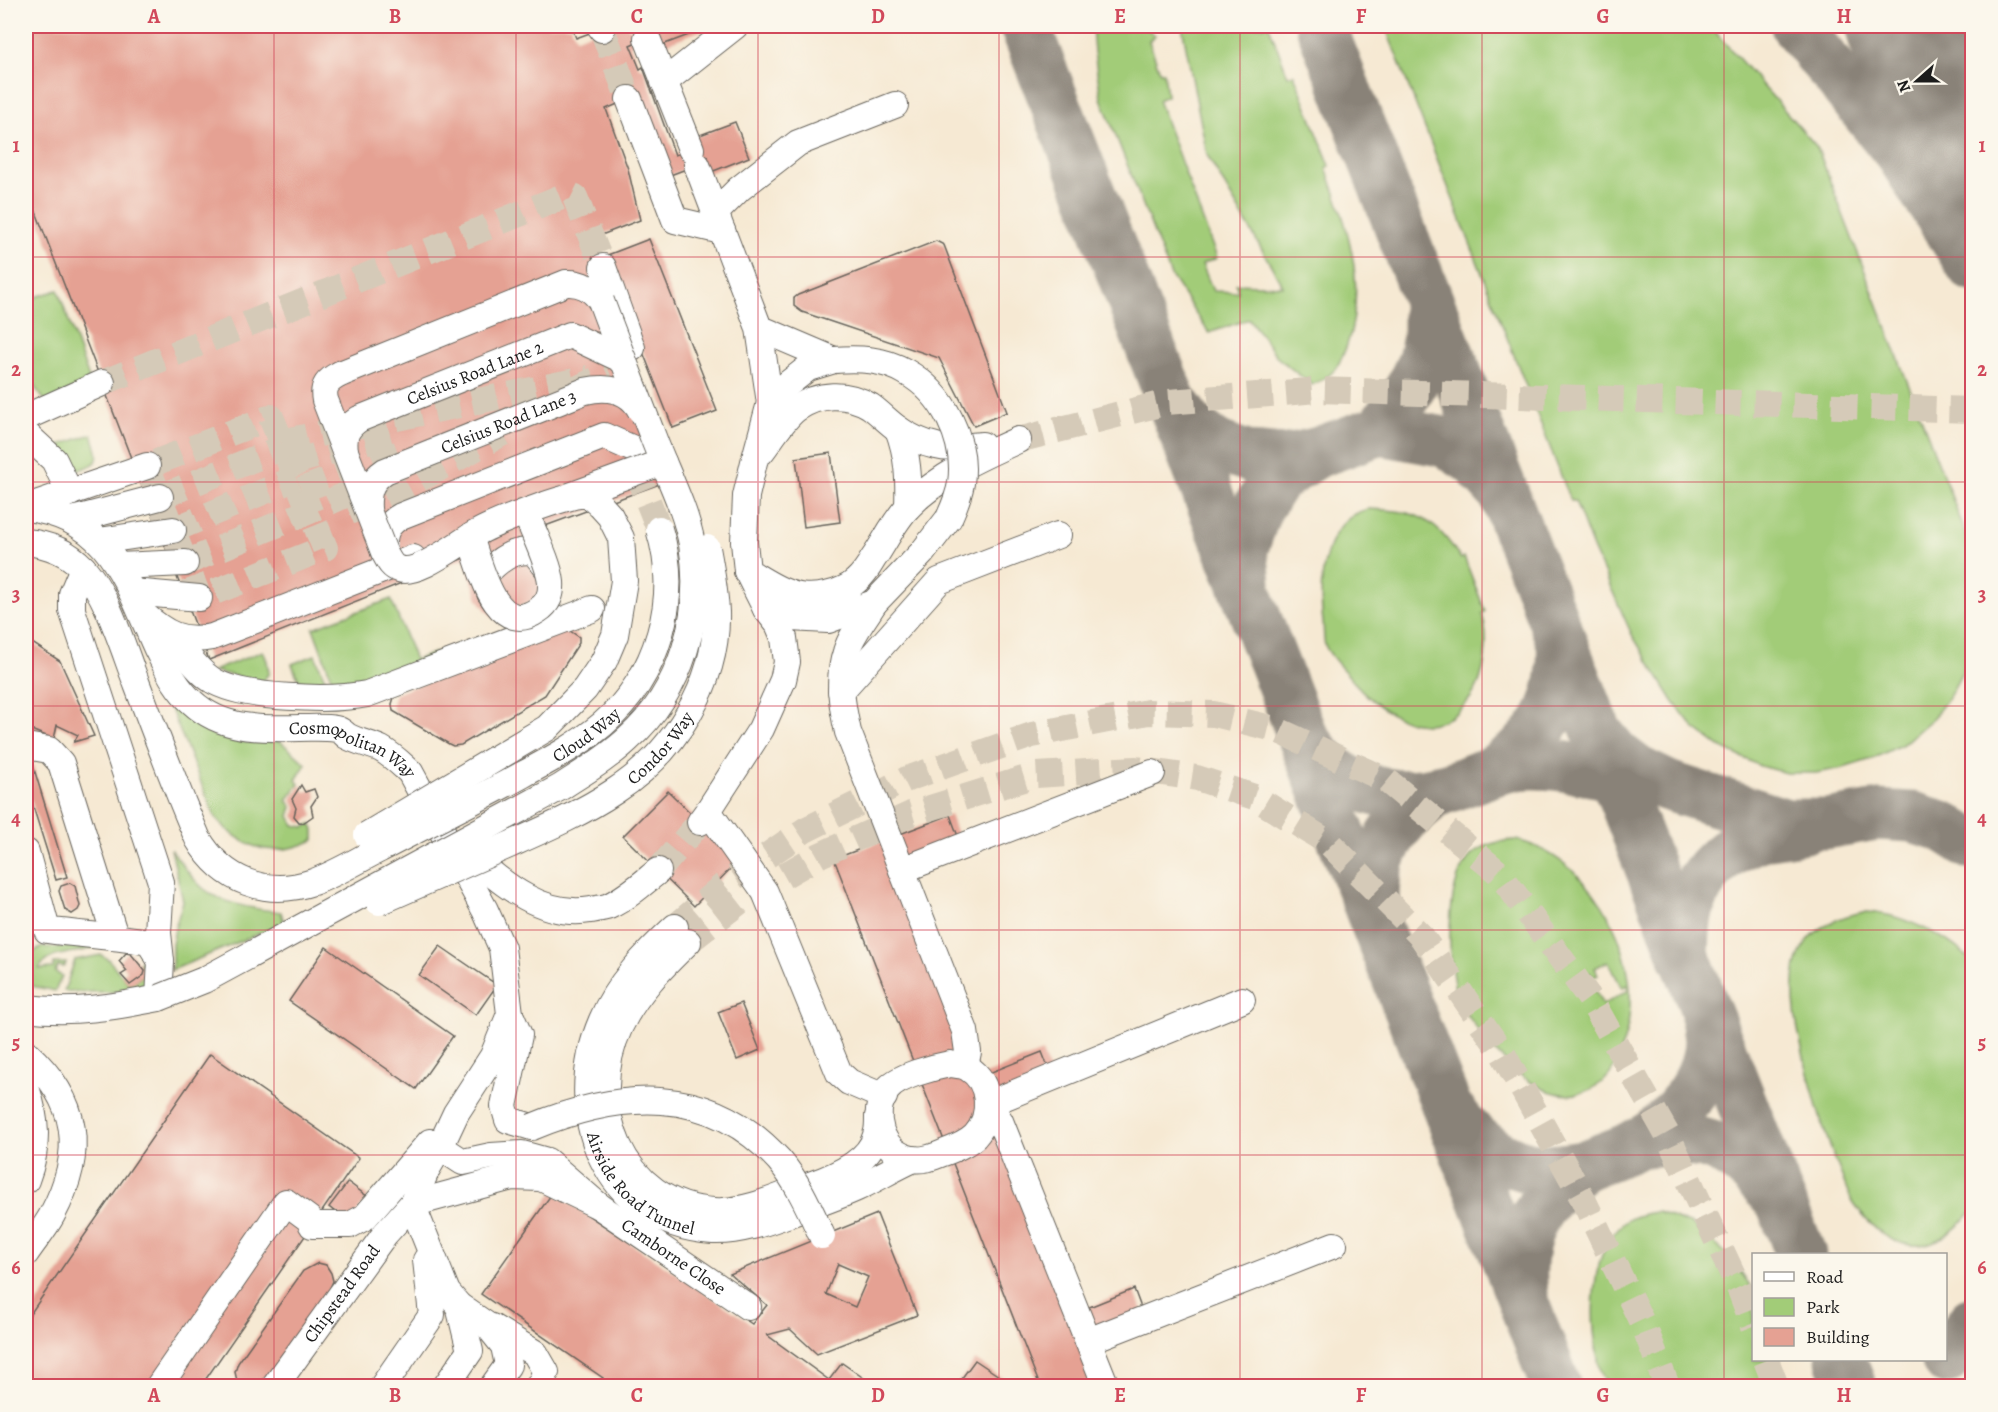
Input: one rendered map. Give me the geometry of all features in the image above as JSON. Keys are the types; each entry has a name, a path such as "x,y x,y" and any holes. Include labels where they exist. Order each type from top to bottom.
{"street":[{"path":"664,82 735,26"},
{"path":"647,38 759,328 770,403 746,496 744,542 747,571 766,609 778,624 784,638 787,662 783,680 761,729 704,816 765,892 838,1073 881,1107"},
{"path":"629,99 675,220 718,222"},
{"path":"718,222 739,189 798,143 895,105"},
{"name":"Condor Way","path":"204,981 583,810 616,790 651,762 676,733 697,699 711,659 716,614 713,577 707,546 665,455 651,399 603,267"},
{"path":"26,1008 46,1011 101,1009 159,998 204,981 561,787 629,739 664,696 680,664 689,638 694,608 696,577 692,544 665,455 623,360 601,301 595,293 580,284 558,286 331,379 323,392 324,400 384,552 390,563 398,569 407,570 426,563 470,537 665,455"},
{"path":"759,328 834,360"},
{"name":"Celsius Road Lane 2","path":"345,451 345,433 359,419 570,335 623,360"},
{"path":"770,403 789,383 808,368 834,360 853,358 873,360 905,371 918,379 932,392 948,414 956,435 961,459 961,482 949,518 922,553 874,603 846,651 841,691 848,732 965,1032 968,1052 965,1066"},
{"path":"26,417 102,383"},
{"name":"Celsius Road Lane 3","path":"368,510 367,497 370,486 385,471 585,391 601,387 615,389 628,395 638,406 665,455"},
{"path":"747,571 780,590 801,597 824,595 842,589 856,581 874,559 908,507 947,474 1018,440 948,448 920,440 898,429 868,405 852,398 823,397 809,402 785,420 754,462"},
{"path":"898,429 904,444 908,466 908,507"},
{"path":"26,434 54,460 70,493"},
{"path":"384,552 383,540 386,529 391,522 401,516 604,436 665,455"},
{"path":"136,602 162,630 194,637 370,574 665,455"},
{"path":"26,508 147,466"},
{"path":"26,542 52,548 68,556 83,568 95,586 121,643 185,809 210,852 224,864 252,875 276,877 292,874 323,861 548,728 585,688 604,661 615,635 624,581 621,538 610,516 592,498 584,495 561,500"},
{"path":"72,520 160,498"},
{"name":"Cosmopolitan Way","path":"26,508 54,512 72,520 99,541 119,566 172,678 185,696 200,709 244,728 320,727 340,730 348,736 381,749 410,772 485,910 502,948 510,1014 493,1056 456,1113"},
{"path":"470,537 492,597 501,610 509,614 526,615 540,609 550,596 551,581 525,513"},
{"name":"Cloud Way","path":"185,809 207,855 220,868 252,884 274,888 293,886 313,882 380,849 558,755 588,735 620,707 646,669 656,649 668,596 668,570 659,529"},
{"path":"99,541 173,530"},
{"path":"841,691 939,581 1058,535"},
{"path":"484,576 501,559 526,550 534,552 547,567"},
{"path":"119,566 185,563"},
{"path":"83,568 72,594 72,610 161,882 158,933 161,961 159,998"},
{"path":"136,602 199,598"},
{"path":"766,609 790,618 828,620 874,603"},
{"path":"194,637 191,660 211,680 232,690 255,694 346,698 367,694 592,609"},
{"path":"26,746 50,750 61,763 115,936"},
{"path":"902,870 1152,773"},
{"path":"441,830 507,886 545,907 577,912 608,907 632,892 658,871"},
{"path":"26,852 47,930 115,936 149,942 161,961"},
{"name":"Airside Road Tunnel","path":"881,1107 876,1137 864,1156 839,1173 766,1201 736,1209 715,1211 689,1207 663,1196 647,1184 629,1166 617,1144 609,1122 606,1095 607,1076 620,1027 637,998 665,963 681,934 651,950 621,986 602,1019 587,1074 586,1096 590,1127 599,1152 614,1178 634,1199 653,1213 684,1226 715,1231 739,1229 772,1220 847,1192 914,1159"},
{"path":"988,1104 1242,1000"},
{"path":"510,1014 519,1035 504,1106 508,1120 532,1127"},
{"path":"26,1053 50,1076 65,1101 72,1125 72,1149 64,1188 52,1216 26,1253"},
{"path":"950,1064 965,1066 979,1076 986,1091 988,1104 983,1122 975,1136 963,1145 929,1158 914,1159 901,1155 888,1146 881,1133 881,1107 888,1088 900,1080 937,1066 950,1064"},
{"path":"26,1087 36,1126 28,1173"},
{"path":"440,1147 463,1162 476,1146 590,1107 651,1099 682,1104 716,1115 748,1133 779,1161 803,1194 822,1236"},
{"path":"28,1173 65,1101"},
{"path":"988,1104 1000,1121 1106,1386"},
{"path":"456,1113 412,1204 447,1292 459,1306 488,1326 504,1346 508,1365 493,1386"},
{"path":"159,1386 286,1202 309,1219 312,1225 350,1225 365,1216 456,1113"},
{"path":"517,1166 532,1127"},
{"name":"Camborne Close","path":"463,1162 491,1156 517,1166 599,1206 748,1307"},
{"name":"Camborne Close","path":"412,1204 517,1166"},
{"name":"Chipstead Road","path":"275,1386 385,1234 412,1204"},
{"path":"383,1386 432,1316 425,1239"},
{"path":"1088,1341 1334,1245"},
{"path":"446,1386 470,1351 459,1306"},
{"path":"459,1306 535,1353 546,1372 539,1386"}],"green space":[{"path":"1092,26 1143,26 1155,35 1149,41 1160,72 1164,72 1167,96 1158,100 1217,258 1202,264 1213,291 1238,292 1236,284 1283,286 1207,155 1182,26 1269,26 1288,76 1294,74 1330,166 1326,168 1341,211 1352,255 1356,300 1353,322 1347,345 1332,373 1312,385 1278,358 1249,319 1209,333 1171,276 1101,98"},
{"path":"1385,26 1710,26 1817,147 1962,524 1972,556 1972,646 1963,671 1949,697 1932,719 1903,744 1872,759 1843,768 1816,773 1786,773 1760,766 1718,746 1694,728 1673,701 1632,635 1593,548 1575,501 1571,501"},
{"path":"58,290 90,381 46,402 26,376 26,300"},
{"path":"92,434 97,460 73,472 60,445"},
{"path":"1368,509 1412,514 1442,533 1461,559 1464,557 1485,611 1482,614 1486,634 1485,657 1476,689 1456,713 1440,722 1423,724 1390,713 1360,688 1329,653 1325,645 1321,590 1326,555 1341,526 1353,516"},
{"path":"391,599 415,660 442,650 445,659 360,689 334,685 313,628"},
{"path":"263,651 269,673 262,682 213,671"},
{"path":"315,655 330,691 305,686 295,672 292,664"},
{"path":"166,697 202,728 219,737 241,742 280,741 306,764 296,780 299,784 287,800 292,807 289,816 294,825 304,827 311,824 314,830 314,840 299,846 272,850 248,844 226,828 215,817"},
{"path":"1517,840 1546,852 1572,870 1594,893 1611,921 1623,951 1629,982 1630,1013 1623,1044 1609,1075 1601,1083 1583,1092 1565,1094 1548,1091 1515,1070 1487,1041 1465,1012 1457,996 1451,964 1450,925 1455,887 1461,871 1468,859 1478,850 1497,842","holes":["1608,961 1622,988 1626,985 1629,990 1603,1005 1587,975 1590,973 1593,977 1598,975 1595,968"]},
{"path":"171,849 204,889 221,899 241,905 281,912 284,923 172,970 172,945 183,901"},
{"path":"1863,912 1892,916 1922,927 1950,943 1972,962 1972,1211 1957,1227 1942,1238 1927,1244 1912,1245 1897,1242 1882,1234 1854,1204 1822,1124 1796,1020 1794,981 1796,964 1802,949 1814,934 1828,924"},
{"path":"107,941 89,949 60,955 44,962 39,969 53,968 54,963 66,963 64,967 58,966 55,972 62,976 55,991 26,985 26,956 42,947 59,948"},
{"path":"101,955 108,959 130,985 144,975 145,971 139,963 149,955 150,973 146,981 138,987 126,990 64,991 75,960"},
{"path":"1658,1212 1692,1225 1727,1254 1752,1288 1752,1361 1777,1361 1777,1386 1610,1386 1601,1373 1595,1338 1593,1320 1595,1284 1604,1249 1613,1234 1628,1220"}],"building":[{"path":"26,26 571,26 576,38 609,26 628,26 629,29 638,26 706,26 707,28 657,47 653,35 630,45 640,69 643,67 675,155 696,147 692,138 735,122 749,157 706,174 702,163 665,177 634,97 606,109 628,169 640,220 586,241 676,478 537,529 556,589 495,619 478,599 464,558 209,660 26,186"},
{"path":"649,239 717,411 673,428 605,256"},
{"path":"936,241 944,245 1007,412 974,426 939,358 802,312 794,306 794,298 798,295"},
{"path":"831,453 840,522 804,527 796,458"},
{"path":"567,629 579,637 579,643 545,695 461,745 449,744 393,711 392,704 395,694"},
{"path":"26,636 30,637 29,641 60,661 94,736 74,742 78,735 57,725 54,739 26,728"},
{"path":"31,759 67,877 56,880 26,784 26,760"},
{"path":"301,785 305,792 314,789 317,797 311,806 313,816 303,823 294,816 296,808 292,799"},
{"path":"668,791 739,860 694,906 623,836"},
{"path":"950,815 959,839 896,863 979,1077 1042,1052 1051,1075 988,1100 1072,1314 1134,1289 1143,1313 1081,1337 1100,1386 1040,1386 834,859"},
{"path":"70,883 75,886 80,906 72,914 65,910 59,891 61,886"},
{"path":"440,946 497,985 476,1015 419,975"},
{"path":"326,947 453,1036 416,1089 289,1001"},
{"path":"126,953 131,954 145,971 144,975 130,985 121,975 127,971 119,961"},
{"path":"741,1003 760,1050 737,1060 718,1012"},
{"path":"210,1054 359,1158 201,1386 42,1386 26,1375 26,1320"},
{"path":"348,1182 368,1197 349,1223 329,1207"},
{"path":"553,1192 752,1324 767,1305 730,1274 877,1214 917,1315 817,1354 790,1329 767,1335 829,1380 842,1363 875,1386 597,1386 603,1378 481,1294","holes":["838,1264 868,1277 855,1307 826,1294"]},
{"path":"318,1263 326,1265 331,1273 333,1281 329,1290 264,1382 259,1386 241,1386 235,1372 238,1363 303,1271"},
{"path":"975,1360 1014,1386 956,1386"}],"taxiway":[{"path":"1025,26 1556,1386"},
{"path":"1321,26 1801,1253"},
{"path":"1796,26 1901,155 1972,266"},
{"path":"1913,26 1972,182"},
{"path":"1246,583 1242,551 1257,509 1276,479 1316,453 1380,430 1408,392 1422,363 1428,338 1428,306"},
{"path":"1177,408 1189,425 1216,445 1249,457 1284,460 1316,453"},
{"path":"1380,430 1445,442 1475,461 1498,487"},
{"path":"1494,770 1526,746 1548,718 1560,684 1562,644"},
{"path":"1599,735 1616,755 1637,771 1668,786 1787,824 1826,824 1877,815 1912,817 1942,826 1972,845"},
{"path":"1307,742 1333,770 1365,788 1383,793 1421,794 1450,787 1508,767 1532,764 1563,766 1641,781"},
{"path":"1375,915 1376,875 1388,842 1410,813 1442,789"},
{"path":"1684,957 1688,911 1699,885 1716,863 1738,846 1751,840 1764,835 1805,828"},
{"path":"1583,1166 1639,1143 1675,1114 1694,1088 1706,1059 1709,1044 1706,1017"},
{"path":"1452,1113 1460,1124 1480,1142 1514,1163 1546,1170 1583,1166 1553,1192 1533,1220 1523,1254 1523,1293"},
{"path":"1638,1143 1679,1140 1713,1146 1743,1163 1772,1193"},
{"path":"1947,1358 1972,1322"},
{"path":"1841,1361 1851,1386"}],"runway":[{"path":"1910,26 1972,186"}],"tunnel":[{"path":"602,29 629,99"},
{"path":"102,383 569,194 575,197 603,267"},
{"path":"572,391 610,373"},
{"path":"281,442 589,378"},
{"path":"1018,440 1168,402 1320,390 1972,410"},
{"path":"271,417 325,548 199,598 147,466 271,417"},
{"path":"290,463 396,433"},
{"path":"349,512 393,494 503,433"},
{"path":"160,497 283,447"},
{"path":"301,490 408,450"},
{"path":"634,466 659,529"},
{"path":"173,530 296,478"},
{"path":"185,563 378,480"},
{"path":"675,927 725,884 805,830 907,779 1032,735 1148,712 1214,714 1275,729 1386,780 1500,874 1591,1000 1669,1138 1740,1290 1752,1321"},
{"path":"688,942 743,899 820,855 911,814 1036,775 1136,769 1197,778 1254,797 1329,843 1422,937 1503,1054 1582,1197 1646,1331 1667,1386"},
{"path":"658,871 700,822"},
{"path":"1766,1361 1776,1386"}]}
